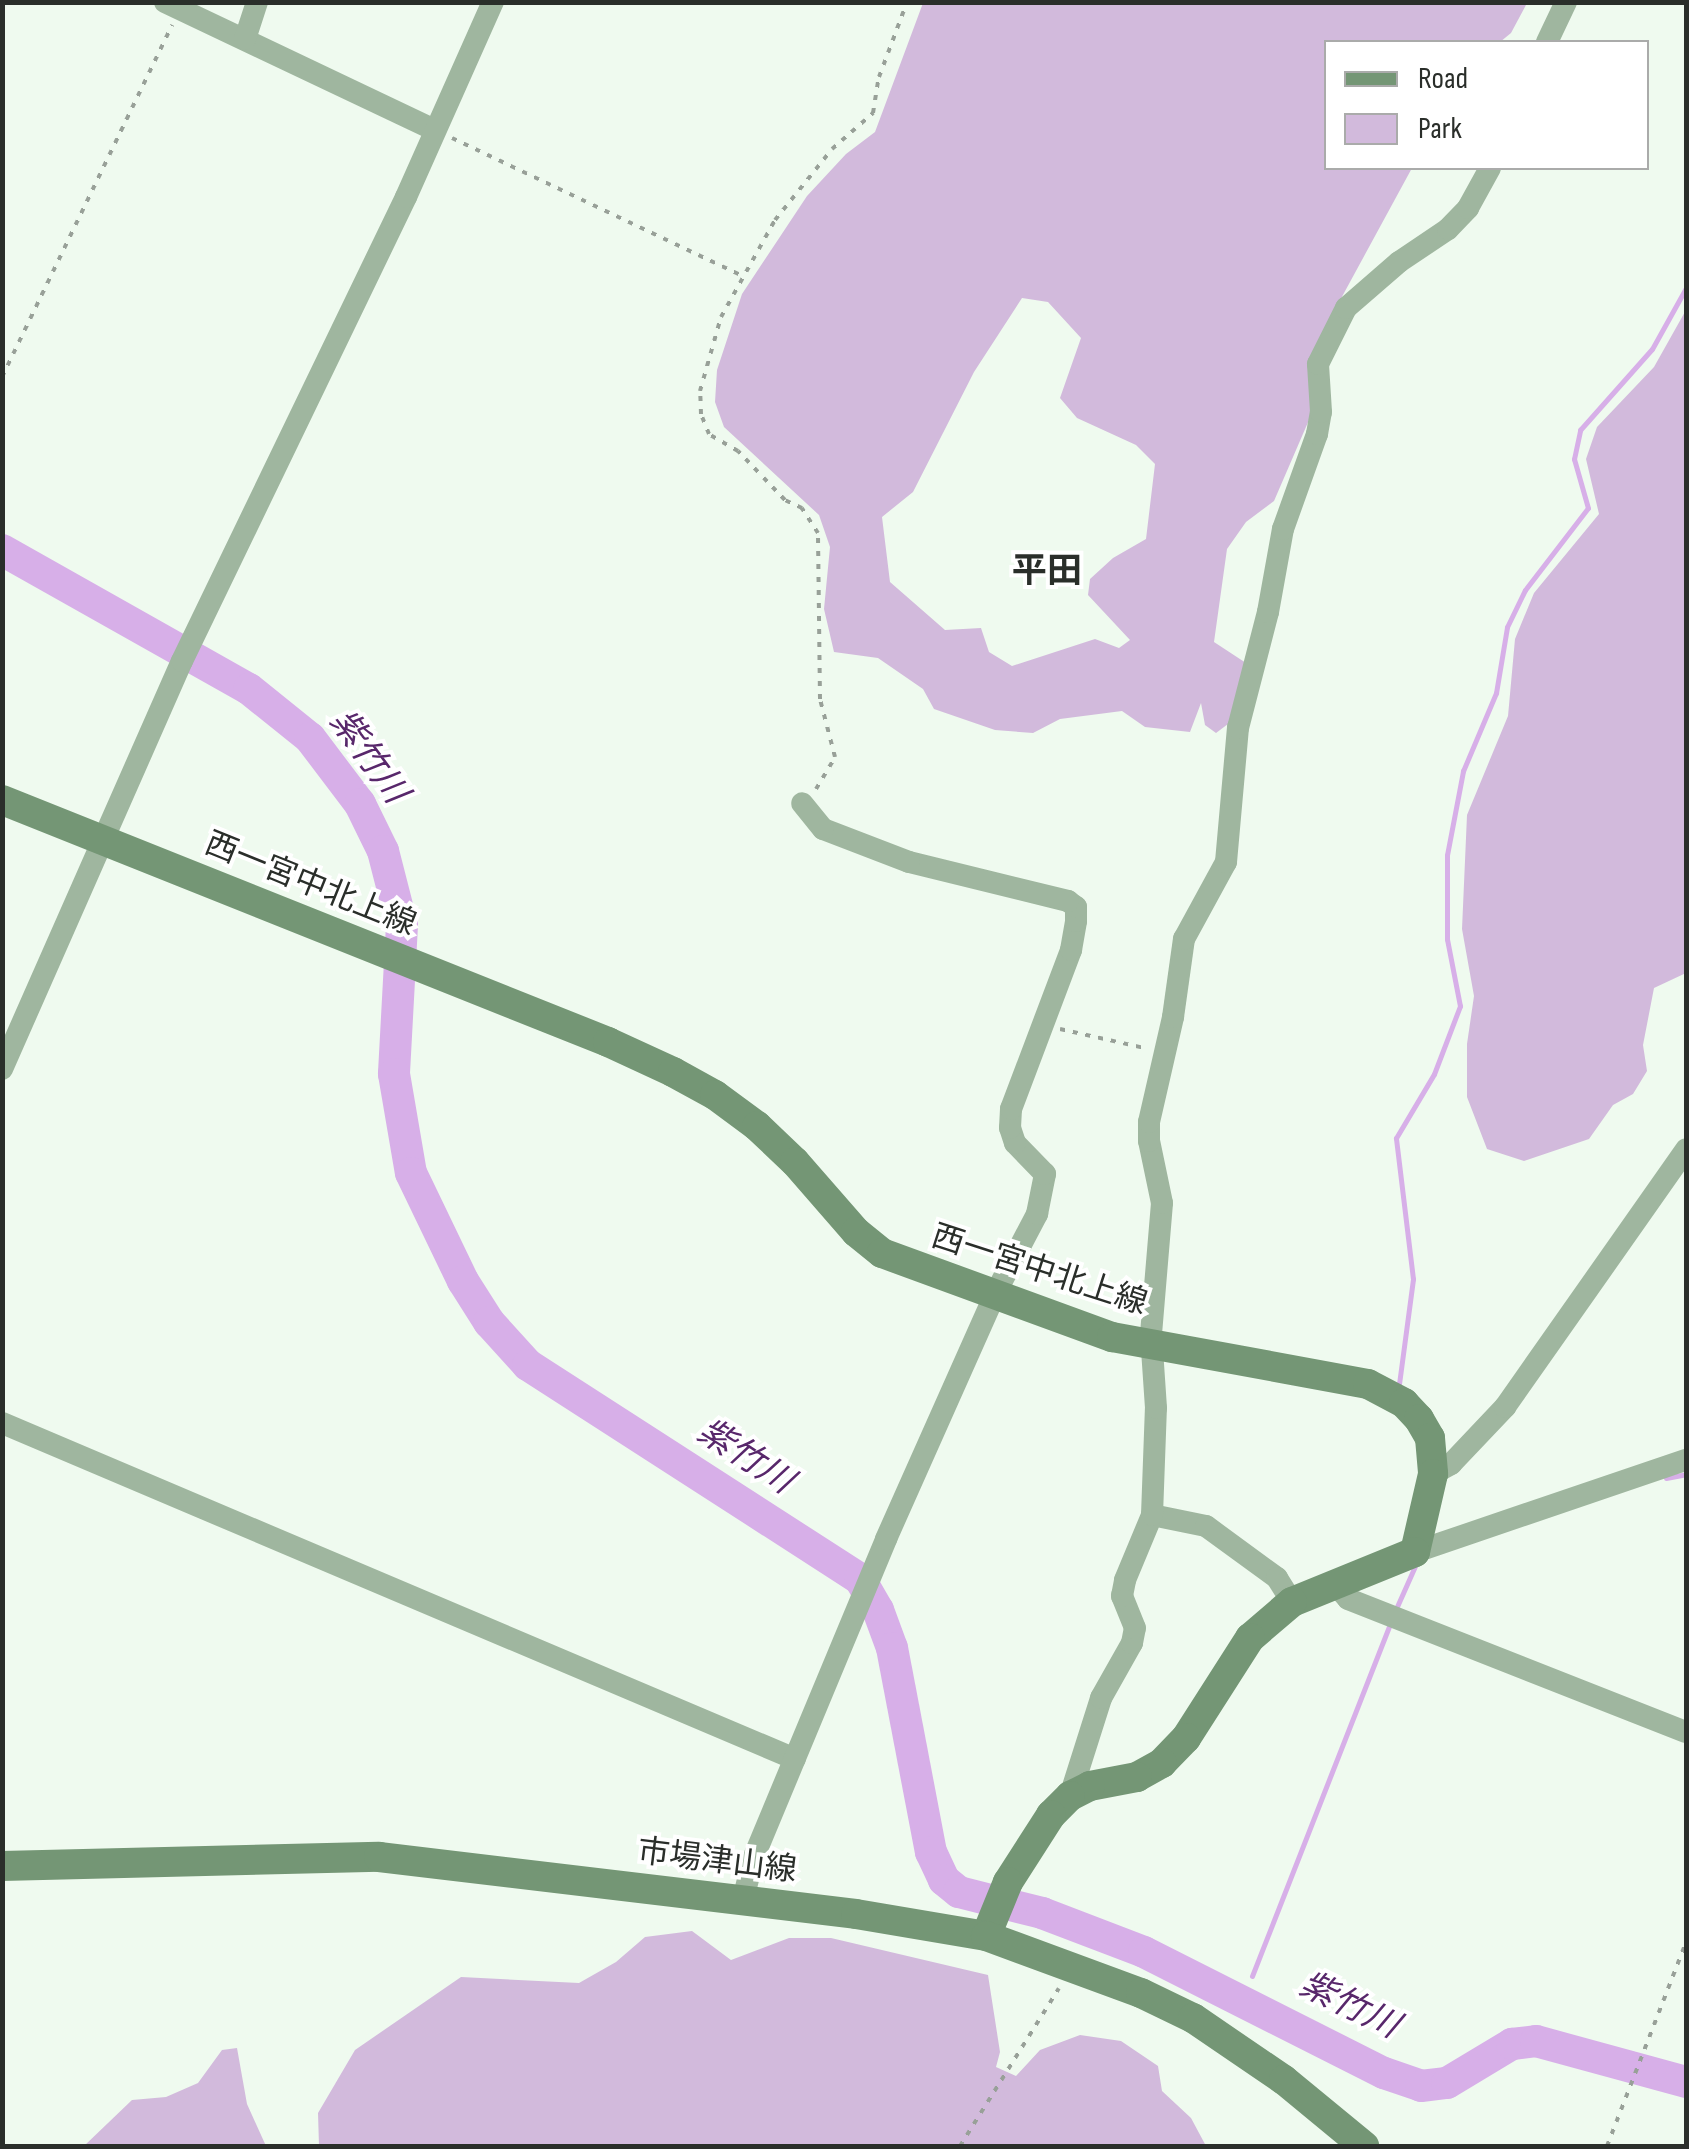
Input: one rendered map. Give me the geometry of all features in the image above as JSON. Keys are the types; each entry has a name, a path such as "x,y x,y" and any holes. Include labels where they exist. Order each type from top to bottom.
{"main road":[{"name":"西一宮中北上線","path":"2,800 608,1042 716,1095 796,1162 856,1232 882,1253 1112,1338 1368,1384 1388,1392 1412,1411 1430,1438 1433,1474 1415,1552"},
{"path":"990,1924 1008,1882 1051,1815 1070,1796 1090,1786 1137,1777 1162,1763 1186,1738 1250,1638 1292,1602 1415,1552"},
{"name":"市場津山線","path":"2,1866 378,1857 742,1900 990,1924 1193,2018 1284,2080 1354,2143"}],"street":[{"path":"245,39 258,2"},
{"path":"2,1069 182,661 406,197 433,129 493,2"},
{"path":"1548,40 1566,2"},
{"path":"172,6 433,129"},
{"path":"1070,1796 1101,1698 1132,1643 1135,1628 1122,1596 1124,1580 1152,1515 1156,1441 1152,1345 1162,1203 1148,1141 1149,1122 1166,1054 1184,939 1226,862 1238,728 1268,612 1280,540 1321,412 1318,364 1346,308 1369,286 1448,229 1468,208 1489,170"},
{"path":"742,1900 748,1873 870,1578 1044,1190 1041,1166 1015,1143 1010,1128 1011,1109 1072,950 1076,906 875,850 823,829 802,803"},
{"path":"1433,1474 1451,1464 1505,1407 1686,1149"},
{"path":"2,1423 795,1759"},
{"path":"1415,1552 1686,1460"},
{"path":"1152,1515 1206,1526 1276,1578 1292,1602"},
{"path":"1336,1585 1348,1600 1686,1732"}],"path":[{"path":"802,803 835,756 820,699 818,533 802,508 786,500 738,452 717,442 701,414 706,363 741,275 813,170 874,112 878,77 907,2"},
{"path":"2,377 172,6"},
{"path":"433,129 741,275"},
{"path":"1042,1024 1166,1054"},
{"path":"1608,2146 1686,1942"},
{"path":"960,2146 1048,2012"}],"green space":[{"path":"923,3 1527,3 1511,33 1502,40 1324,40 1324,170 1411,170 1319,339 1312,413 1274,501 1246,522 1227,549 1214,642 1246,663 1232,721 1216,733 1205,725 1201,703 1190,732 1145,727 1122,711 1060,719 1033,733 995,730 934,709 923,689 878,658 834,652 824,609 830,547 819,515 724,427 715,402 717,370 742,294 807,196 846,154 875,132","holes":["1022,298 1048,302 1081,338 1060,398 1077,418 1136,445 1155,464 1146,539 1113,558 1090,579 1088,595 1130,640 1119,648 1095,639 1012,666 989,652 981,628 945,630 890,582 882,517 913,492 974,372"]},
{"path":"1686,310 1686,973 1654,988 1643,1045 1647,1071 1633,1094 1613,1105 1589,1139 1524,1161 1487,1149 1467,1097 1467,1044 1474,996 1462,929 1467,815 1508,716 1515,639 1534,593 1599,514 1586,459 1597,427 1654,367"},
{"path":"692,1931 731,1960 789,1938 831,1938 988,1975 1000,2052 996,2067 1016,2076 1040,2050 1080,2035 1121,2041 1158,2066 1162,2091 1191,2118 1206,2146 319,2146 318,2113 355,2050 461,1977 579,1983 616,1962 645,1937"},
{"path":"237,2048 247,2104 266,2146 84,2146 132,2100 166,2097 198,2083 222,2050"}],"waterway":[{"path":"1399,1384 1413,1279 1396,1138 1434,1074 1460,1006 1447,939 1447,855 1463,771 1496,693 1507,627 1525,590 1588,508 1574,459 1580,430 1652,349 1686,288"},
{"name":"紫竹川","path":"2,550 249,689 310,738 360,804 383,851 402,925 394,1074 411,1173 463,1281 489,1322 528,1365 860,1579 878,1610 892,1648 931,1852 944,1880 959,1892 1042,1913 1144,1952 1384,2073 1421,2086 1447,2083 1512,2044 1536,2041 1686,2082"},
{"path":"1666,1478 1686,1474"},
{"path":"1395,1611 1415,1566"},
{"path":"1252,1976 1391,1621"}],"district":[{"name":"平田","path":"1047,572"}]}
